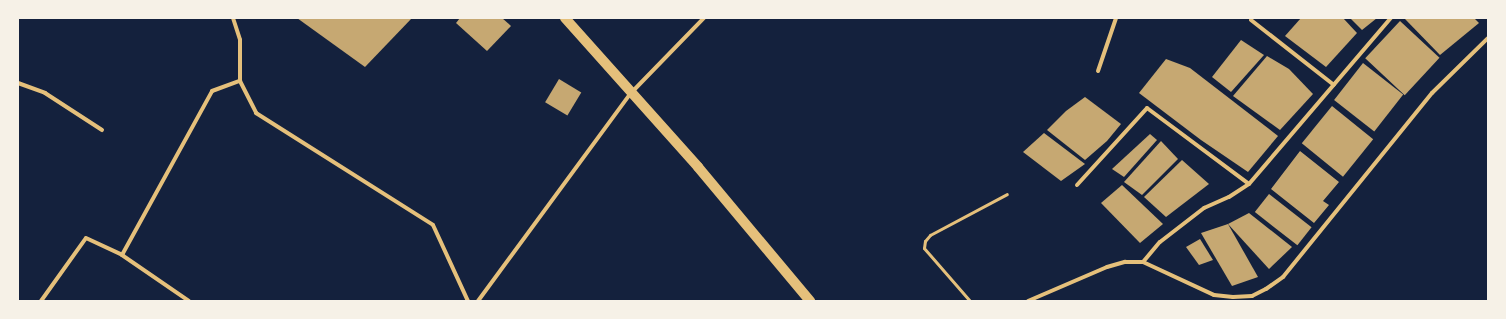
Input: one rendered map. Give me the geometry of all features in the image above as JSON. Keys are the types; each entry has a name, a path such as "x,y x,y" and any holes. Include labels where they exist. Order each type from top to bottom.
{"main road":[{"path":"565,18 698,167 810,301"}],"street":[{"path":"233,18 240,40 240,81 256,113 433,225 468,301"},
{"path":"478,301 632,93 704,18"},
{"path":"1098,71 1116,18"},
{"path":"1143,262 1160,242 1204,208 1229,197 1249,184 1391,18"},
{"path":"1251,20 1334,85"},
{"path":"1028,301 1107,267 1126,262 1143,262 1214,295 1233,298 1252,296 1266,289 1283,278 1432,93 1488,38"},
{"path":"122,255 212,91 240,81"},
{"path":"18,83 45,93 102,130"},
{"path":"1077,185 1147,108 1249,184"},
{"path":"41,301 86,238 122,255 189,301"}],"lane":[{"path":"970,301 924,248 925,241 930,235 1007,194"}],"building":[{"path":"297,18 412,18 365,67"},
{"path":"460,18 502,18 511,26 487,51 456,23"},
{"path":"1301,18 1343,18 1357,33 1326,67 1285,36"},
{"path":"1350,18 1377,18 1362,30"},
{"path":"1474,18 1479,23 1440,55 1405,19"},
{"path":"1400,21 1439,58 1405,95 1365,58"},
{"path":"1241,40 1264,55 1231,92 1212,77"},
{"path":"1267,56 1289,69 1313,94 1280,130 1233,96"},
{"path":"1166,59 1190,68 1278,136 1248,172 1201,140 1139,93"},
{"path":"1363,63 1403,94 1374,131 1334,100"},
{"path":"559,79 581,92 567,116 545,102"},
{"path":"1085,97 1121,124 1107,141 1085,160 1047,130 1066,111"},
{"path":"1332,106 1373,139 1343,177 1302,143"},
{"path":"1044,133 1085,164 1061,181 1023,152"},
{"path":"1150,134 1157,140 1124,177 1112,169"},
{"path":"1161,141 1178,159 1142,195 1124,182"},
{"path":"1300,151 1339,182 1323,201 1329,205 1314,223 1271,189"},
{"path":"1182,160 1209,184 1166,217 1144,197"},
{"path":"1122,185 1163,224 1140,243 1101,203"},
{"path":"1269,194 1312,227 1297,245 1255,212"},
{"path":"1249,213 1292,247 1269,269 1228,224"},
{"path":"1228,224 1258,277 1232,286 1201,233"},
{"path":"1200,239 1213,260 1199,265 1186,247"}]}
